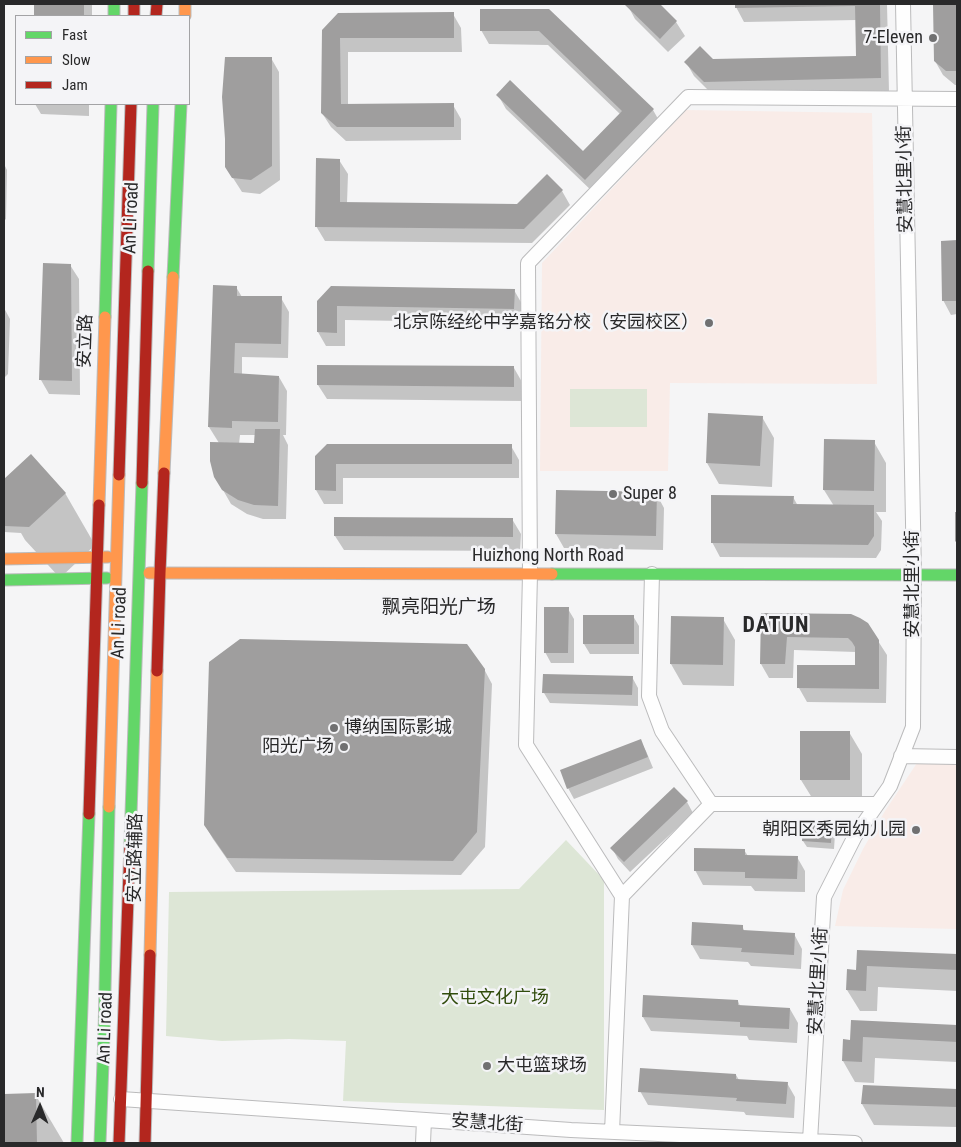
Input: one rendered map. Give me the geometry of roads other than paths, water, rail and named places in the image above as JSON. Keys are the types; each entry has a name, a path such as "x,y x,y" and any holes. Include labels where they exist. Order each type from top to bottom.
{"street":[{"name":"安慧北里小街","path":"810,1141 824,897 855,836 890,786 912,727 914,574 903,4"},
{"path":"612,1132 622,896 526,745 530,574 528,263 688,97 957,100"},
{"name":"安立路","path":"97,579 111,105"},
{"name":"An Li road","path":"120,1143 131,105"},
{"name":"An Li road","path":"100,1143 106,911 153,105"},
{"path":"160,573 181,105"},
{"name":"Huizhong North Road","path":"4,559 97,557 126,570 160,573 957,575"},
{"name":"Huizhong North Road","path":"4,580 97,579 126,570"},
{"name":"安立路辅路","path":"146,1143 160,573"},
{"path":"652,574 649,696 662,731 711,804"},
{"path":"77,1143 97,579"},
{"path":"902,756 957,757"},
{"path":"622,896 711,804 877,804"},
{"name":"安慧北街","path":"121,1099 612,1132 855,1143"},
{"path":"423,1143 424,1120"}],"place":[{"name":"7-Eleven","path":"933,38"},
{"name":"北京陈经纶中学嘉铭分校（安园校区）","path":"709,323"},
{"name":"Super 8","path":"613,494"},
{"name":"博纳国际影城","path":"334,728"},
{"name":"阳光广场","path":"344,747"},
{"name":"朝阳区秀园幼儿园","path":"916,830"},
{"name":"大屯篮球场","path":"487,1066"}],"district":[{"name":"飘亮阳光广场","path":"439,608"},
{"name":"DATUN","path":"776,626"}],"park label":[{"name":"大屯文化广场","path":"495,998"}]}
